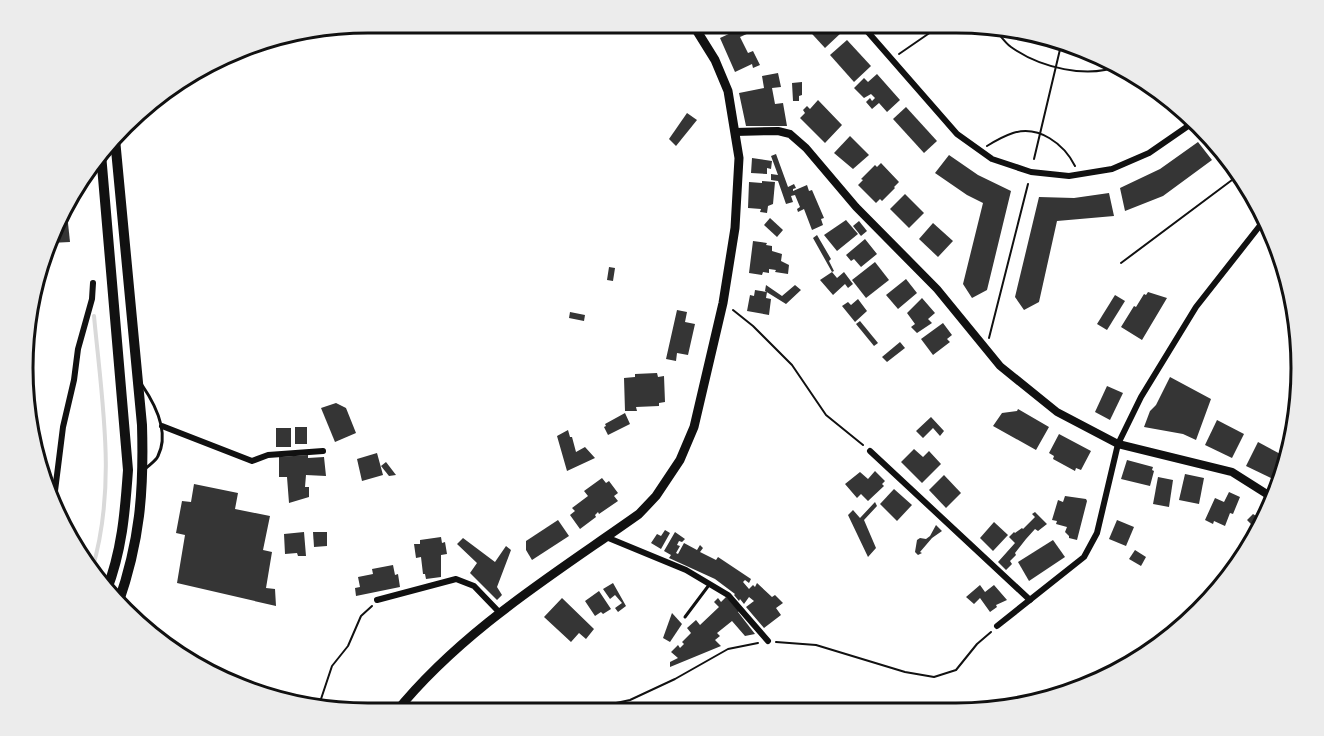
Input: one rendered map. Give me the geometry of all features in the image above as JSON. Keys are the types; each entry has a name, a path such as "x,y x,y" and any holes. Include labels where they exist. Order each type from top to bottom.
{"highway":[{"path":"116,147 138,379 144,470 140,519 133,558 121,594"},
{"path":"102,164 128,470 125,516 117,564 110,582"}],"main road":[{"path":"404,703 434,668 516,598 639,514 656,496 680,460 694,427 704,391 723,303 735,228 739,158 728,91 715,60 698,33"}],"street":[{"path":"869,33 957,134 992,159 1031,172 1069,176 1112,170 1149,153 1188,126"},
{"path":"735,132 778,131 790,134 806,148 856,207 937,289 1000,366 1057,412 1118,444 1232,472 1266,493"},
{"path":"997,626 1084,557 1097,534 1118,444 1141,397 1196,307 1259,227"},
{"path":"55,487 63,427 74,380 78,349 91,306 93,283"},
{"path":"162,426 252,461 268,455 323,451"},
{"path":"870,451 1030,600"},
{"path":"606,537 686,570 728,595 768,641"},
{"path":"377,600 456,579 474,585 499,612"}],"lane":[{"path":"138,379 150,396 162,426 158,457 144,470"},
{"path":"685,616 710,584"}],"path":[{"path":"891,59 929,33"},
{"path":"1002,36 1011,46 1055,68 1078,72 1106,69"},
{"path":"1034,159 1060,50"},
{"path":"993,142 1023,131 1039,134 1056,141 1063,147 1078,175"},
{"path":"1121,263 1233,179"},
{"path":"991,330 1028,184"},
{"path":"723,303 753,326 792,365 826,415 870,451"},
{"path":"321,700 332,666 348,645 361,616 377,600"},
{"path":"616,703 630,700 675,679 728,649 768,641 816,645 905,672 934,677 956,670 977,644 997,626"}],"building":[{"path":"731,33 749,33 740,37 748,53 753,51 760,65 753,68 752,64 735,72 720,38"},
{"path":"811,33 841,33 825,48"},
{"path":"847,40 871,66 854,82 830,55"},
{"path":"778,73 781,87 772,88 775,104 783,103 787,126 746,126 739,93 764,88 762,76"},
{"path":"877,74 900,100 887,112 879,103 872,109 866,102 870,98 872,101 875,98 871,94 864,98 854,88 864,78 868,82"},
{"path":"802,82 802,95 799,96 799,101 793,101 792,83"},
{"path":"818,100 842,125 825,143 800,118 807,106 810,109"},
{"path":"906,107 937,141 924,153 893,119"},
{"path":"687,113 697,120 676,146 669,139"},
{"path":"850,136 869,155 853,169 834,153"},
{"path":"1198,142 1212,160 1163,196 1125,211 1120,188 1160,169"},
{"path":"776,154 788,187 794,184 796,188 793,191 807,185 809,191 812,190 824,218 821,219 823,225 812,230 804,209 798,212 797,209 800,207 795,195 791,196 793,202 786,204 778,181 771,180 771,174 778,175 771,156"},
{"path":"949,155 978,175 1011,191 987,290 972,298 963,284 983,203 935,173"},
{"path":"752,158 772,161 771,169 767,168 767,174 751,173"},
{"path":"881,163 899,182 882,201 880,199 876,203 858,185 875,165 877,167"},
{"path":"762,181 775,182 773,204 768,206 767,213 760,212 761,209 748,208 749,182 762,183"},
{"path":"1109,193 1114,216 1057,221 1039,302 1024,310 1015,297 1039,197 1074,198"},
{"path":"905,194 924,213 909,228 890,209"},
{"path":"770,218 783,230 777,237 764,225"},
{"path":"846,220 858,234 837,251 824,235"},
{"path":"859,221 867,231 861,236 853,226"},
{"path":"67,223 70,242 58,243 59,240"},
{"path":"933,223 953,241 938,257 919,239"},
{"path":"817,235 831,259 829,261 834,271 832,272 813,238"},
{"path":"865,239 877,254 861,267 854,259 851,261 846,255"},
{"path":"753,241 767,243 766,245 772,246 772,251 782,254 781,261 789,265 788,274 769,269 769,273 763,272 762,275 749,273"},
{"path":"875,262 889,280 866,298 852,280"},
{"path":"609,267 615,268 613,281 607,280"},
{"path":"832,272 837,278 844,272 853,284 848,288 845,284 833,295 820,280"},
{"path":"906,279 917,293 898,309 886,295"},
{"path":"766,285 782,296 795,285 801,290 786,304 765,291"},
{"path":"755,290 767,292 766,298 771,299 769,315 747,311 750,295 754,296"},
{"path":"1148,292 1167,298 1142,340 1121,327 1134,306 1136,307 1144,294"},
{"path":"1115,295 1125,301 1107,330 1097,324"},
{"path":"922,298 935,313 928,319 932,323 917,333 911,327 915,324 907,313"},
{"path":"858,299 867,311 855,322 842,306 848,302 851,305"},
{"path":"677,310 687,312 685,322 695,324 688,355 677,353 676,361 666,359"},
{"path":"570,312 585,315 584,321 569,318"},
{"path":"860,321 878,343 874,346 856,324"},
{"path":"943,323 952,335 947,339 950,342 933,355 921,339"},
{"path":"900,342 905,348 887,362 882,357"},
{"path":"657,373 658,377 664,376 665,402 659,403 659,406 636,407 637,411 625,411 624,378 635,377 635,374"},
{"path":"1170,377 1211,399 1196,440 1183,434 1144,427 1150,411 1156,405"},
{"path":"1107,386 1123,393 1110,420 1095,412"},
{"path":"336,403 346,408 356,433 335,442 321,408"},
{"path":"1018,409 1049,427 1036,450 993,426 1002,413"},
{"path":"625,413 630,424 608,435 605,424"},
{"path":"931,417 944,431 940,436 933,428 923,438 916,431"},
{"path":"1217,420 1244,434 1232,458 1205,445"},
{"path":"295,427 307,427 307,444 295,444"},
{"path":"276,428 291,428 291,447 276,447"},
{"path":"568,430 576,452 585,447 595,458 567,471 557,436"},
{"path":"1059,434 1091,451 1081,470 1076,468 1075,471 1053,459 1054,456 1049,453"},
{"path":"1258,442 1280,454 1272,479 1246,466"},
{"path":"914,449 923,457 929,451 941,464 922,483 901,462"},
{"path":"377,453 383,475 362,481 357,459"},
{"path":"308,455 308,458 324,457 326,476 306,475 305,487 309,487 309,497 289,503 287,477 279,477 279,457"},
{"path":"1127,460 1153,467 1150,486 1121,479"},
{"path":"386,462 396,475 389,476 381,466"},
{"path":"875,471 885,481 882,484 884,486 868,501 861,494 857,498 845,484 860,472 868,479"},
{"path":"1185,474 1204,478 1199,504 1179,500"},
{"path":"944,475 961,493 946,508 929,490"},
{"path":"1158,477 1173,480 1169,507 1153,504"},
{"path":"602,478 606,483 609,481 618,493 614,496 618,501 599,514 598,512 596,517 580,529 570,515 575,511 572,508 588,496 584,491"},
{"path":"194,484 238,493 235,509 270,516 263,550 272,552 266,588 275,589 276,606 177,583 185,535 176,533 182,501 191,502"},
{"path":"894,489 912,505 897,521 880,504"},
{"path":"1229,492 1240,497 1225,526 1205,520 1215,498 1224,502"},
{"path":"1065,496 1087,501 1077,540 1069,538 1065,532 1067,527 1056,524 1057,521 1052,520 1058,500 1063,502"},
{"path":"875,502 877,506 864,520 876,548 868,557 848,515 853,510 860,518"},
{"path":"1035,512 1047,524 1038,531 1035,529 1026,539 1006,570 998,562 1015,543 1009,537 1014,532 1023,529 1035,517 1032,514"},
{"path":"1253,514 1256,516 1252,525 1247,520"},
{"path":"558,520 569,536 532,560 526,550 526,541"},
{"path":"1117,520 1134,527 1126,546 1109,539"},
{"path":"994,522 1008,535 993,551 980,538"},
{"path":"936,525 942,531 932,538 920,552 922,553 918,555 915,552 917,540 930,536"},
{"path":"665,530 670,533 661,549 651,543 657,534 661,536"},
{"path":"304,532 306,556 298,556 297,553 285,554 284,534"},
{"path":"313,532 327,532 327,546 314,547"},
{"path":"675,532 685,539 682,542 679,541 677,545 680,546 676,553 678,554 684,543 697,550 700,545 703,548 700,552 716,560 718,557 751,579 749,583 745,580 743,582 749,589 753,585 755,587 757,583 772,597 775,595 783,603 776,608 781,615 764,628 746,607 754,601 749,597 744,604 715,579 669,558 671,555 664,551"},
{"path":"441,537 442,543 445,542 447,554 441,555 441,577 426,579 423,574 421,557 416,558 414,544 420,544 420,540"},
{"path":"463,538 495,562 506,546 511,550 497,587 502,595 497,600 470,573 477,563 457,544"},
{"path":"1053,540 1065,557 1029,581 1018,562"},
{"path":"1135,550 1146,557 1141,566 1129,559"},
{"path":"393,565 395,575 398,574 400,587 356,596 355,588 360,587 358,577 373,574 372,569"},
{"path":"613,583 626,606 618,612 615,608 622,603 615,595 610,599 603,589"},
{"path":"980,585 985,592 994,585 1007,600 996,605 997,607 990,612 980,598 974,604 966,597"},
{"path":"599,591 611,609 595,616 585,601"},
{"path":"726,597 755,634 745,636 732,621 717,633 720,636 715,640 721,646 670,667 670,662 678,658 671,652 678,645 680,648 684,644 682,642 691,633 687,628 696,620 700,625 719,607 714,602 718,598 721,602"},
{"path":"562,598 594,629 586,639 579,633 571,642 544,617"},
{"path":"672,613 682,624 670,642 663,638"}],"waterway":[{"path":"94,316 106,475 100,538 94,561"}]}
